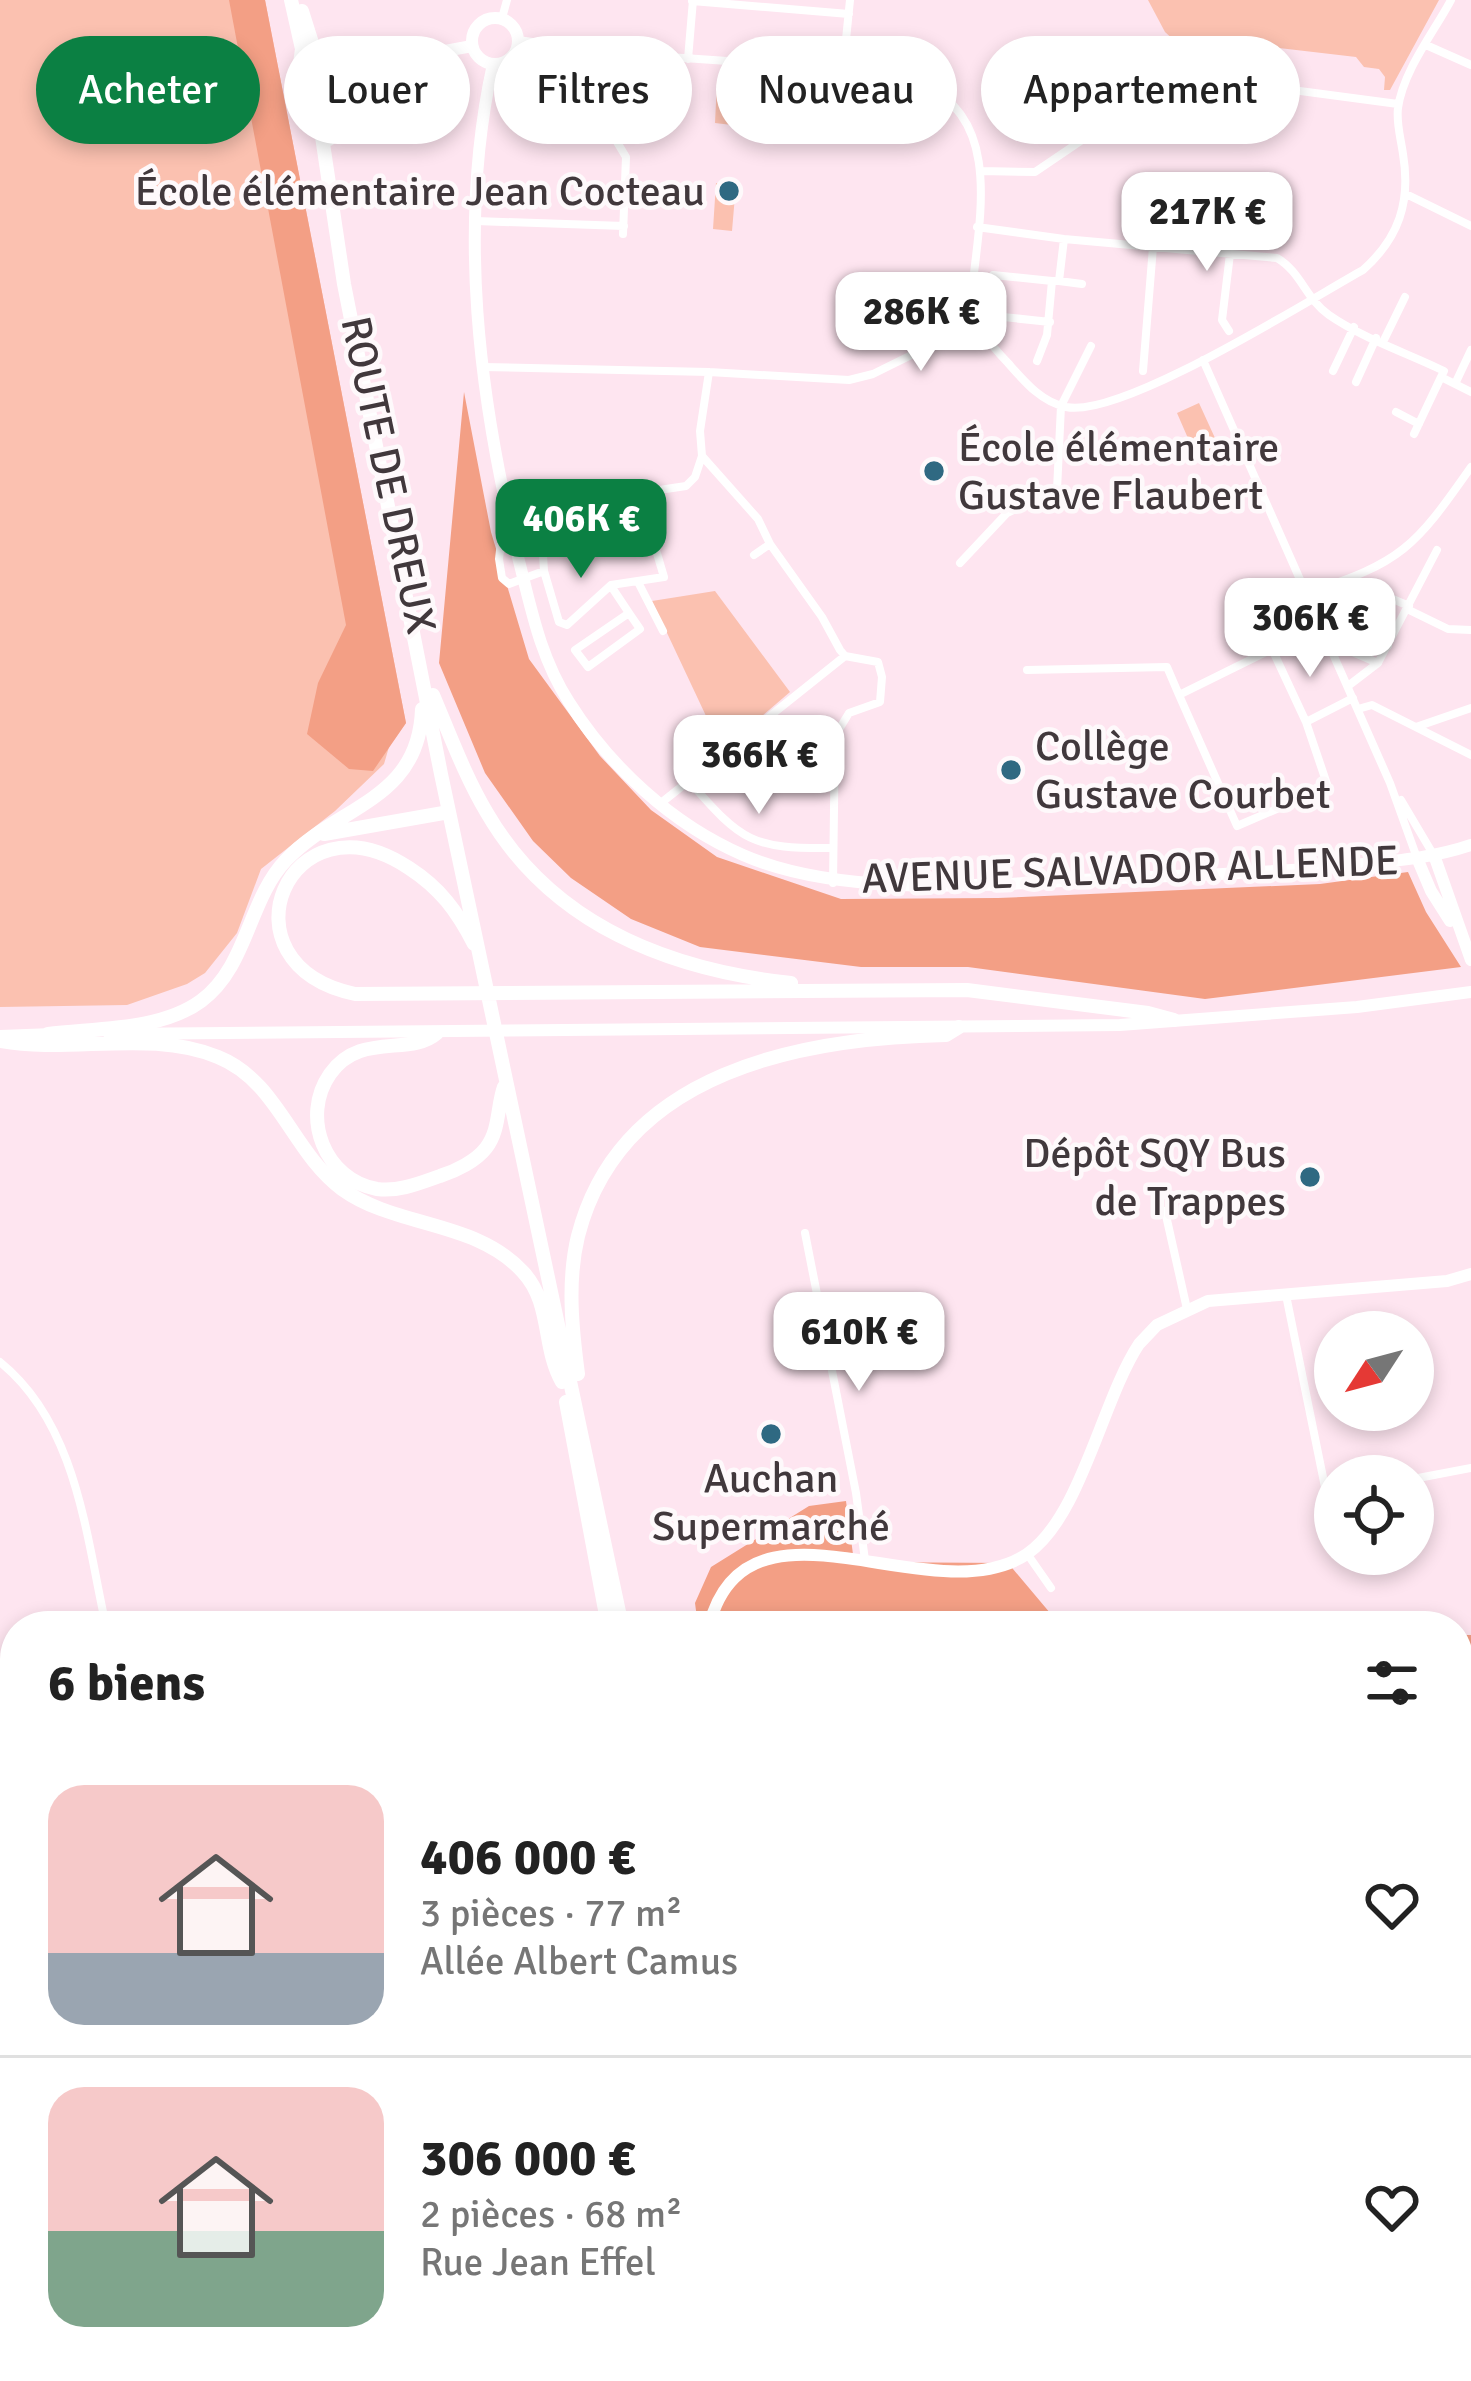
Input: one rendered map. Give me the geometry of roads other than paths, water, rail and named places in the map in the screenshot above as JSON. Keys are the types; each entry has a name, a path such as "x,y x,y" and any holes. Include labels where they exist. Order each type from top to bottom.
{"main road":[{"path":"295,0 309,36"},
{"path":"295,0 300,36"},
{"name":"ROUTE DE DREUX","path":"323,144 344,284 448,812 462,859 619,1611"},
{"name":"ROUTE DE DREUX","path":"329,144 334,201 460,827 462,859"},
{"path":"48,1034 161,1019 200,1002 223,979 277,870 314,836 384,792 412,759 422,722 418,662"},
{"path":"433,695 493,823 539,879 598,926 666,959 710,972 838,988"},
{"path":"314,836 448,812 460,827"},
{"path":"484,964 454,906 437,887 374,848 324,850 296,870 285,887 278,925 284,948 310,979 355,994 967,990 1148,1012 1174,1020"},
{"path":"586,1456 571,1318 575,1252 604,1172 636,1132 675,1100 750,1064 838,1042 946,1035 959,1027"},
{"path":"437,1033 428,1041 368,1048 349,1056 331,1072 320,1094 316,1121 321,1143 335,1166 377,1189 403,1188 453,1172 487,1147 505,1074"},
{"path":"0,1038 191,1049 234,1065 262,1089 322,1173 347,1192 481,1241 522,1270 541,1302 554,1368 562,1382"},
{"name":"ROUTE DE DREUX","path":"511,1102 605,1611"}],"street":[{"path":"502,18 507,0"},
{"path":"690,36 692,0 790,4 849,14"},
{"path":"847,36 850,0"},
{"path":"957,113 977,144 981,171 971,302 976,323 1028,386 1061,406 1088,409 1203,360 1375,260 1397,230 1406,194 1398,104 1451,0"},
{"path":"493,64 478,56 472,46 476,26 488,18 502,18 517,36"},
{"path":"1426,45 1471,65"},
{"path":"981,171 1036,172 1119,115 1142,71 1162,56 1177,52 1211,60 1240,82 1398,104"},
{"name":"AVENUE SALVADOR ALLENDE","path":"493,64 474,221 481,368 506,503 543,652 568,701 603,748 660,804 689,826 745,856 833,883 991,884 1224,874 1417,858 1471,844"},
{"path":"474,221 624,230 626,157 618,144"},
{"path":"1406,194 1471,226"},
{"path":"977,227 1276,258 1290,266 1329,315 1444,371 1416,429 1396,412"},
{"path":"1037,362 1050,322 1064,239"},
{"path":"1144,371 1153,248"},
{"path":"1228,331 1222,320 1230,254"},
{"path":"993,275 1082,284"},
{"path":"1356,382 1405,297"},
{"path":"1003,317 1050,322"},
{"path":"481,368 849,380 873,374 976,323"},
{"path":"1333,370 1354,328"},
{"path":"959,563 1007,513 1057,490 1061,406 1091,346"},
{"path":"1455,384 1471,350"},
{"path":"1203,360 1390,783 1417,858 1435,898 1462,939"},
{"path":"541,523 544,571 559,622 567,625 611,585 664,577 639,493 686,486 695,477 702,455 700,430 709,372"},
{"path":"1441,377 1471,392"},
{"path":"702,455 749,507 845,656 878,662 880,703 849,713 835,736 833,883"},
{"path":"1306,593 1357,578 1400,555 1425,533 1471,467"},
{"path":"506,503 499,559 502,578 509,584 544,571"},
{"path":"754,555 770,544"},
{"path":"1348,686 1378,663 1437,550"},
{"path":"638,582 663,631"},
{"path":"611,585 640,629 588,667 575,650 629,613"},
{"path":"1367,588 1448,629 1471,630"},
{"path":"1333,605 1340,619 1356,631 1388,646"},
{"path":"1327,641 1378,663"},
{"path":"824,652 835,643"},
{"path":"1027,670 1167,667 1179,695 1237,826 1328,787 1306,722 1272,650 1179,695"},
{"path":"660,804 845,656"},
{"path":"1306,722 1353,698"},
{"path":"1358,709 1372,705 1471,755"},
{"path":"1415,727 1471,708"},
{"path":"689,781 731,830 779,848 833,848"},
{"path":"1390,783 1434,855 1471,961"},
{"path":"0,1038 959,1027 1174,1020 1357,1007 1471,992"},
{"path":"1165,1211 1187,1310"},
{"path":"805,1233 866,1562"},
{"path":"716,1611 725,1590 741,1573 766,1559 793,1553 975,1574 1027,1553 1059,1517 1132,1355 1157,1324 1187,1310 1208,1301 1447,1281 1471,1274"},
{"path":"1286,1294 1321,1455"},
{"path":"0,1362 25,1387 55,1432 77,1495 103,1611"},
{"path":"1434,1475 1471,1468"},
{"path":"1027,1553 1051,1588"}],"place":[{"name":"École élémentaire Jean Cocteau","path":"729,191"},
{"name":"École élémentaire Gustave Flaubert","path":"934,471"},
{"name":"Collège Gustave Courbet","path":"1011,770"},
{"name":"Dépôt SQY Bus de Trappes","path":"1310,1177"},
{"name":"Auchan Supermarché","path":"771,1434"}]}
